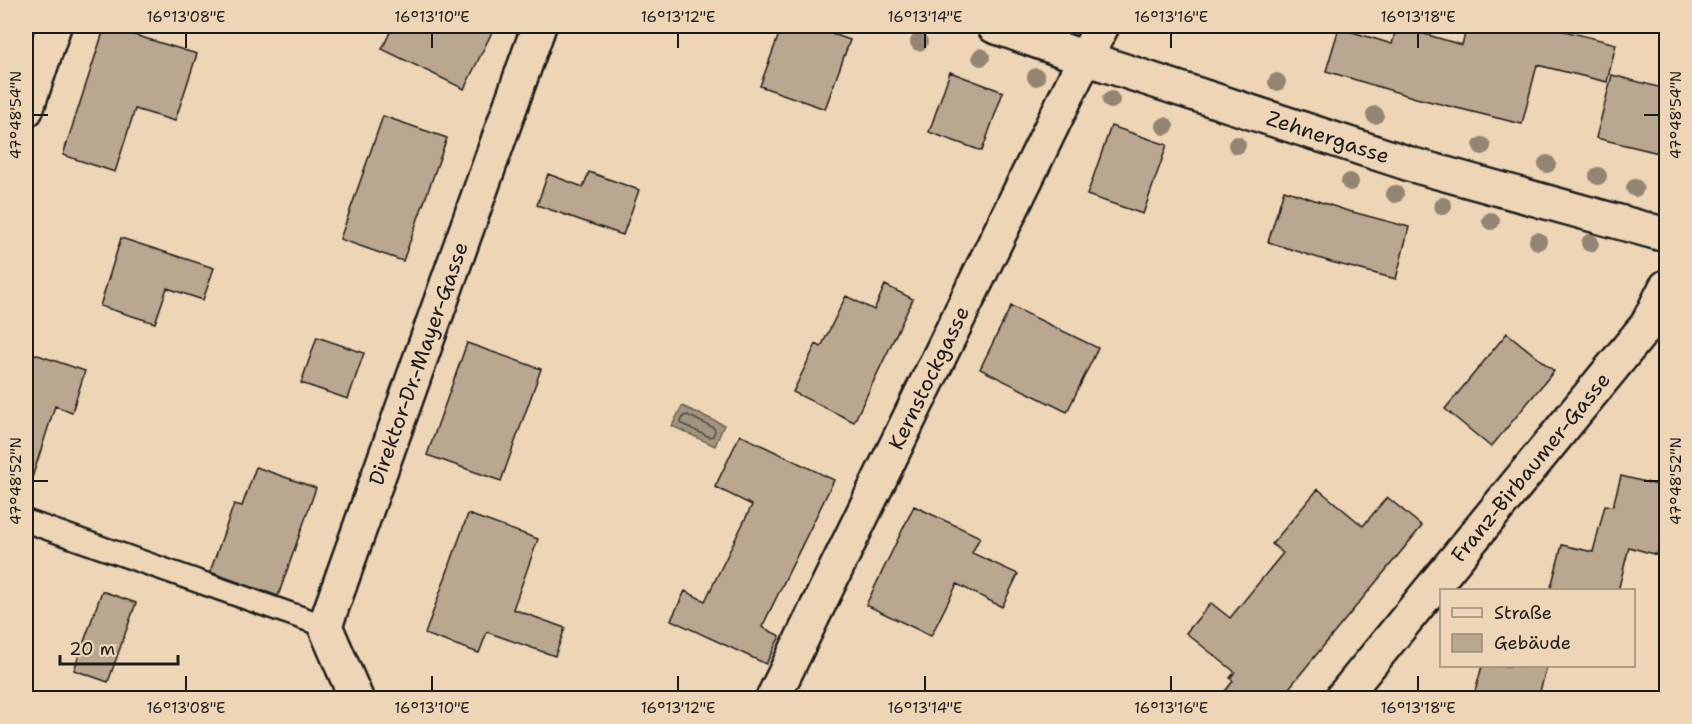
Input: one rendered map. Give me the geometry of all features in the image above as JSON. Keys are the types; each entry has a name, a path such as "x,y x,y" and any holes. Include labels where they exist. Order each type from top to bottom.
{"street":[{"path":"26,110 54,26"},
{"name":"Direktor-Dr.-Mayer-Gasse","path":"325,626 539,26"},
{"name":"Zehnergasse","path":"994,26 1413,165 1666,235"},
{"name":"Kernstockgasse","path":"773,699 1102,26"},
{"name":"Franz-Birbaumer-Gasse","path":"1342,699 1647,325 1666,287"},
{"path":"325,626 356,699"}],"lane":[{"path":"26,521 325,626"}],"water":[{"path":"682,406 724,425 715,446 672,426"}],"building":[{"path":"105,26 197,54 175,121 135,109 115,172 63,155"},
{"path":"393,26 495,26 464,89 382,49"},
{"path":"782,26 810,26 850,40 825,109 760,86"},
{"path":"1397,26 1462,45 1467,26 1545,26 1616,44 1607,82 1537,65 1522,124 1416,98 1326,71 1339,28 1392,44"},
{"path":"950,72 1003,92 982,151 929,132"},
{"path":"1612,75 1666,89 1666,123 1659,153 1596,138"},
{"path":"383,116 447,138 403,261 340,239"},
{"path":"1111,126 1167,145 1143,214 1087,195"},
{"path":"589,172 639,190 623,235 537,205 548,174 583,187"},
{"path":"1284,190 1345,210 1409,227 1396,279 1268,242"},
{"path":"121,238 214,268 203,300 167,288 155,323 100,306"},
{"path":"885,285 913,299 854,422 793,392 816,344 821,347 846,296 874,310"},
{"path":"1011,306 1098,348 1067,412 980,369"},
{"path":"1507,333 1554,371 1491,447 1445,409"},
{"path":"317,337 364,353 348,399 301,383"},
{"path":"467,343 541,369 501,481 427,455"},
{"path":"26,351 85,371 72,412 55,406 32,478 26,477"},
{"path":"740,435 834,480 762,627 780,636 766,664 671,620 685,591 705,601 752,505 715,487"},
{"path":"256,467 316,488 278,596 210,572 234,504 242,506"},
{"path":"1621,476 1666,487 1666,517 1657,555 1629,547 1618,589 1551,589 1562,545 1593,552 1605,505 1613,506"},
{"path":"1318,489 1363,526 1387,497 1422,526 1280,699 1219,699 1233,681 1230,678 1235,672 1186,633 1211,603 1230,618 1283,553 1272,544"},
{"path":"914,506 980,537 972,553 1018,574 1002,607 957,584 931,636 866,605"},
{"path":"468,514 538,539 513,609 565,628 555,656 487,632 479,653 425,634"},
{"path":"102,591 136,603 108,682 74,670"},
{"path":"1482,667 1547,667 1538,699 1473,699"}]}
